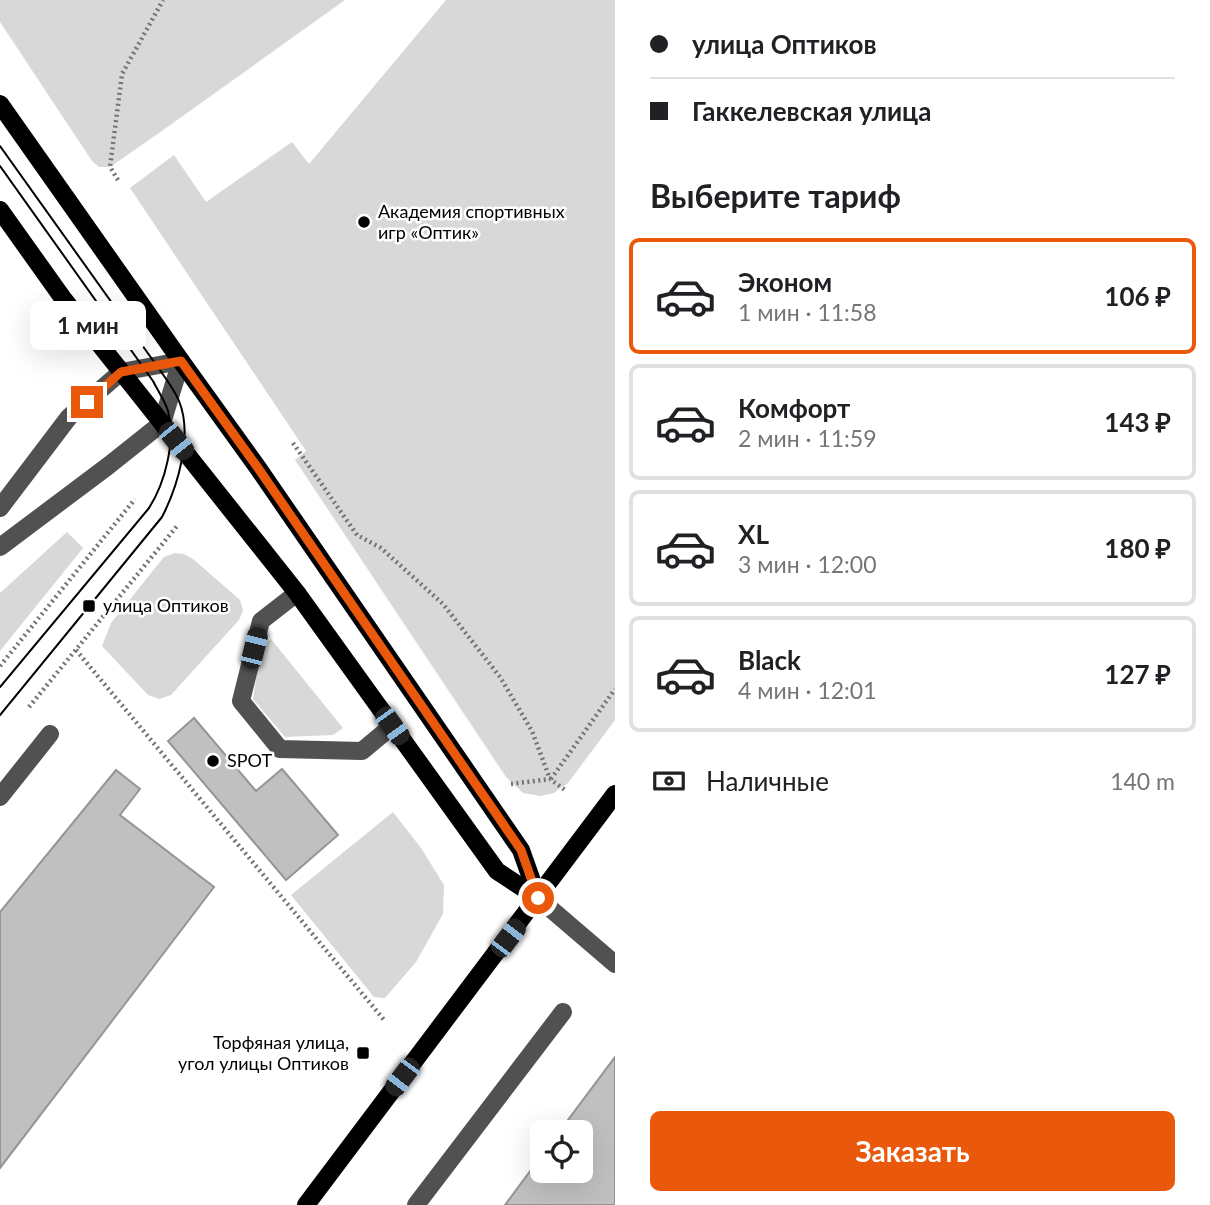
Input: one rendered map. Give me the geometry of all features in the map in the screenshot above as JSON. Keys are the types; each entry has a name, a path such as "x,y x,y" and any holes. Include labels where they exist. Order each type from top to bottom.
{"main road":[{"path":"0,104 258,468 521,850 538,898"},
{"path":"0,210 62,297 298,593 497,871 538,898"},
{"path":"306,1205 615,794"}],"street":[{"path":"0,508 69,417 121,372 181,361 162,423 0,547"},
{"path":"298,593 261,621 241,701 280,749 362,751 392,726"},
{"path":"0,797 50,734"},
{"path":"538,898 615,964"},
{"path":"416,1205 563,1012"}],"path":[{"path":"118,180 110,167 122,74 163,0"},
{"path":"293,443 357,535 381,548 443,604 492,666 532,731 550,779 565,790"},
{"path":"0,666 135,499"},
{"path":"29,707 177,526"},
{"path":"76,650 385,1021"},
{"path":"511,785 550,779 615,690"}],"shaded area":[{"path":"0,0 345,0 110,167 99,167 92,161 0,22"},
{"path":"446,0 615,0 615,720 568,783 554,793 541,796 523,793 506,777 295,460 306,451 130,188 174,155 206,202 292,142 309,164"},
{"path":"67,532 83,548 0,651 0,593"},
{"path":"175,553 193,559 240,600 243,610 239,620 171,695 159,699 148,695 102,646 111,623 164,557"},
{"path":"271,639 343,728 333,735 285,737 253,699 261,647"},
{"path":"393,812 421,848 444,885 443,914 416,962 385,998 374,997 291,895"}],"building":[{"path":"194,718 256,791 282,769 338,835 286,880 168,741"},
{"path":"116,770 140,789 120,815 214,887 0,1168 0,912"},
{"path":"615,1057 615,1205 505,1205 530,1171 530,1183 593,1183 593,1120 568,1120"}],"tram line":[{"path":"0,146 171,387 179,401 184,429 182,460 162,517 0,715"},
{"path":"0,166 153,381 168,411 171,435 168,461 160,487 149,508 0,687"}],"place":[{"name":"Академия спортивных игр «Оптик»","path":"364,222"},
{"name":"улица Оптиков","path":"89,606"},
{"name":"SPOT","path":"213,761"},
{"name":"Торфяная улица, угол улицы Оптиков","path":"363,1053"}],"route":[{"path":"87,402 121,372 181,361 258,468 521,850 538,898"}]}
